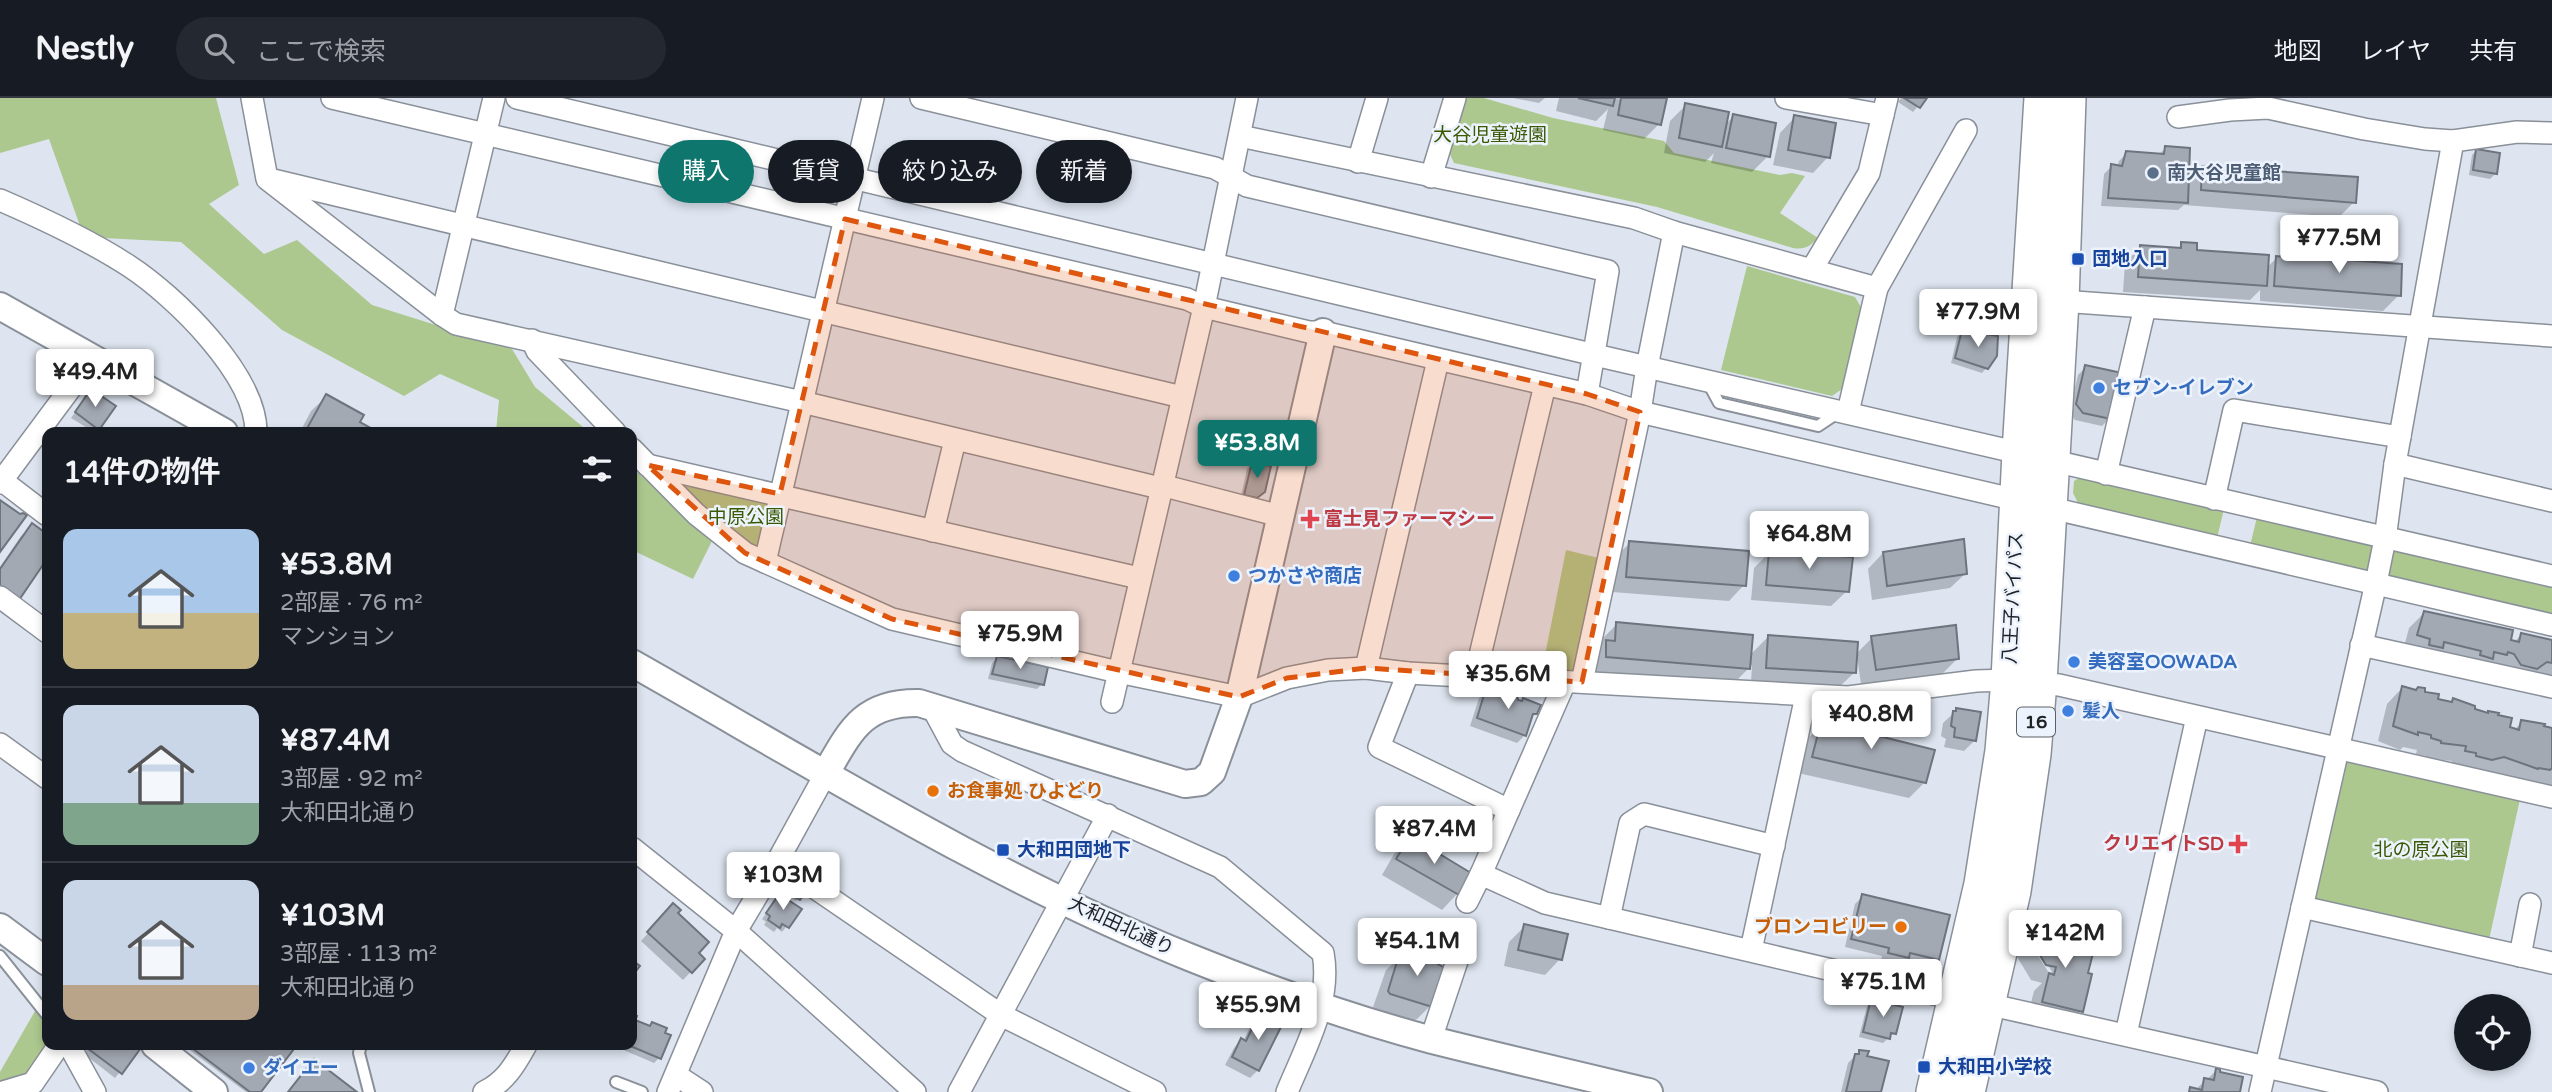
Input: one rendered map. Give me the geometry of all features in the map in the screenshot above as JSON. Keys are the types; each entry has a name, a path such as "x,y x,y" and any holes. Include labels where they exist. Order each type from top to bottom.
{"highway":[{"name":"16","path":"2022,98 2024,190 2031,270"},
{"name":"八王子バイパス","path":"1934,1092 2013,891 2021,845 2024,681 2036,456 2031,270 2042,98"},
{"name":"八王子バイパス","path":"2036,456 2061,300 2067,98"},
{"path":"2061,300 2088,98"},
{"name":"八王子バイパス","path":"1967,1092 1972,1001"}],"street":[{"path":"252,98 267,179 457,324 802,402 1280,516"},
{"path":"332,98 1187,299 1203,307 1309,332 1323,332 1587,394 1640,412 2552,625"},
{"path":"442,315 495,98"},
{"path":"517,98 768,157"},
{"path":"864,140 873,98"},
{"path":"921,98 987,105 1215,168 1247,186 1608,271 1587,394"},
{"path":"1112,702 1213,263 1247,98"},
{"path":"1358,162 1377,98"},
{"path":"1431,177 1455,98"},
{"path":"1786,98 1885,107 1869,173 1812,269"},
{"path":"2178,117 2269,103 2364,129 2425,139 2453,141 2517,132 2552,134"},
{"path":"1844,412 1877,288 1966,130"},
{"path":"1240,136 1634,218 1674,232 1877,288"},
{"path":"2260,1092 2385,539 2395,464 2453,141"},
{"path":"267,179 1182,397"},
{"path":"864,180 1595,355 2552,576"},
{"path":"0,200 44,219 130,267 165,296 200,328 243,384 256,427"},
{"path":"765,562 849,203"},
{"path":"1466,902 1574,682 1640,412 1674,232"},
{"path":"2061,300 2552,336"},
{"path":"0,306 216,427"},
{"path":"2106,474 2146,307"},
{"path":"702,1092 672,1083 736,931 841,745 859,721 872,712 897,703 931,705 1185,784 1201,782 1212,772 1239,697 1323,332"},
{"path":"532,340 537,351 610,427"},
{"path":"42,511 1,481 93,358"},
{"path":"1366,668 1438,360"},
{"path":"1475,676 1545,385"},
{"path":"2214,499 2234,411 2400,437"},
{"path":"933,531 955,440"},
{"path":"637,454 696,514 745,553 892,619 1118,672 1239,697 1287,678 1328,670 1366,668 1408,673 1848,697 1976,681 2024,681 2552,797"},
{"path":"2395,464 2552,501"},
{"path":"647,465 1139,578"},
{"path":"0,597 42,628"},
{"path":"2361,645 2552,687"},
{"name":"大和田北通り","path":"637,666 971,854 1189,957 1322,1006 1431,1039 1649,1092"},
{"path":"1408,673 1379,747 1509,810"},
{"path":"1751,950 1807,696"},
{"path":"931,705 952,744 961,751 1220,867 1323,953 1326,971 1322,1006 1287,1092"},
{"path":"2126,1034 2197,717"},
{"path":"0,744 42,774"},
{"path":"1609,918 1630,824 1644,814 1774,846"},
{"path":"960,1092 1108,815"},
{"path":"637,852 736,931 915,1092"},
{"path":"777,862 1001,1016 1154,1092"},
{"path":"1481,874 1545,903 2378,1092"},
{"path":"2519,956 2530,904"},
{"path":"2302,907 2552,963"},
{"path":"0,927 42,957"},
{"path":"1431,1039 1457,961"},
{"path":"3,1092 33,1083 56,1050"},
{"path":"72,1050 95,1092"},
{"path":"161,1050 214,1092"},
{"path":"484,1092 494,1087 513,1069 523,1050"}],"lane":[{"path":"0,956 42,1009"},
{"path":"360,1050 369,1092"},
{"path":"616,1082 642,1092"}],"highlighted area":[{"path":"845,219 1587,394 1640,412 1582,682 1366,668 1287,678 1239,697 892,619 745,553 647,465 780,494"}],"green space":[{"path":"0,98 216,98 239,185 209,204 264,254 297,240 372,305 512,349 535,387 583,427 496,427 499,400 440,374 404,396 282,330 181,242 84,237 49,139 0,153"},
{"name":"大谷児童遊園","path":"1464,98 1484,98 1553,118 1664,141 1674,153 1780,175 1792,173 1805,176 1780,213 1818,238 1807,247 1793,248 1657,207 1454,163 1448,150"},
{"path":"1747,266 1855,297 1862,309 1845,387 1832,396 1721,370"},
{"name":"中原公園","path":"647,465 780,494 765,562"},
{"path":"637,472 714,537 693,579 637,552"},
{"path":"2084,475 2552,582 2552,622 2080,507 2073,493 2074,481","holes":["2224,509 2257,517 2250,546 2217,538"]},
{"path":"1566,550 1607,560 1582,682 1540,680"},
{"name":"北の原公園","path":"2337,748 2522,790 2487,949 2302,907"},
{"path":"39,1004 42,1009 42,1050 45,1050 33,1083 0,1092 0,1072"}],"building":[{"path":"1578,98 1615,98 1613,106"},
{"path":"1621,98 1667,98 1661,125 1618,115"},
{"path":"1904,98 1927,98 1920,108"},
{"path":"1685,103 1729,112 1722,147 1679,138"},
{"path":"1733,114 1776,123 1770,157 1726,148"},
{"path":"1794,115 1836,123 1830,158 1788,150"},
{"path":"2165,146 2190,148 2188,203 2108,198 2111,164 2122,166 2126,151 2164,154"},
{"path":"2476,149 2500,153 2497,174 2473,170"},
{"path":"2202,166 2358,177 2356,203 2201,190"},
{"path":"2181,242 2197,243 2197,250 2269,255 2267,286 2138,277 2140,245 2181,248"},
{"path":"2316,251 2333,252 2333,259 2402,264 2401,296 2274,286 2276,256 2315,259"},
{"path":"1962,330 1998,336 1997,356 1988,369 1955,358"},
{"name":"セブン-イレブン","path":"2085,365 2122,373 2111,419 2083,413 2076,404"},
{"path":"91,389 116,406 101,427 95,427 75,412"},
{"path":"326,394 364,415 360,422 369,427 308,427"},
{"path":"1252,462 1271,466 1265,492 1257,498 1244,495"},
{"path":"0,500 20,514 27,515 0,552"},
{"path":"32,523 42,530 42,566 19,600 0,586 0,569"},
{"path":"1964,539 1967,574 1887,586 1883,552"},
{"path":"1629,541 1749,551 1746,586 1626,577"},
{"path":"1769,551 1853,557 1849,592 1766,585"},
{"path":"2424,611 2513,630 2511,640 2519,642 2521,633 2552,640 2552,663 2547,662 2537,669 2521,665 2514,654 2508,652 2507,655 2494,652 2493,659 2480,655 2481,651 2444,642 2443,648 2429,645 2430,639 2417,635"},
{"path":"1616,622 1753,635 1750,669 1606,657 1606,640 1615,641"},
{"path":"1956,625 1959,659 1876,670 1871,636"},
{"path":"1768,635 1858,642 1856,673 1766,668"},
{"path":"997,656 1048,667 1044,685 992,674"},
{"path":"2402,686 2416,690 2418,687 2425,688 2425,692 2439,694 2438,699 2452,702 2453,698 2475,706 2475,709 2499,713 2498,715 2512,718 2510,727 2519,730 2521,720 2545,724 2544,726 2552,728 2552,768 2538,769 2504,757 2492,760 2476,756 2476,753 2465,751 2466,746 2441,743 2431,738 2431,735 2418,732 2418,735 2393,726"},
{"path":"1486,688 1504,694 1508,691 1517,695 1518,700 1522,701 1523,698 1541,705 1537,714 1533,714 1526,736 1477,718"},
{"path":"1956,708 1981,712 1976,741 1954,737 1955,728 1951,726"},
{"path":"1835,709 1851,714 1849,723 1844,723 1843,727 1935,750 1926,783 1812,757 1821,722 1836,726 1838,721 1832,719"},
{"path":"1410,836 1471,873 1459,895 1396,859"},
{"path":"794,885 805,893 800,900 788,893"},
{"path":"779,894 802,909 789,928 782,924 780,928 768,920 770,916 766,913"},
{"name":"ブロンコビリー","path":"1862,894 1950,915 1939,960 1910,953 1909,958 1888,953 1889,948 1851,939"},
{"path":"673,903 681,910 678,913 709,942 699,953 705,959 692,973 647,932"},
{"path":"1524,924 1568,934 1562,960 1518,950"},
{"path":"2032,930 2095,945 2088,973 2092,974 2083,1012 2042,1002 2049,973 2054,975 2056,967 2046,965 2030,939"},
{"path":"1423,951 1440,958 1438,964 1445,968 1435,1004 1429,1006 1390,994 1388,991 1399,955 1401,953 1421,958"},
{"path":"1871,999 1903,1007 1896,1034 1891,1033 1890,1039 1863,1032"},
{"path":"1260,1012 1283,1023 1259,1071 1232,1057 1241,1038 1246,1041"},
{"path":"637,1021 650,1026 652,1022 667,1028 665,1033 671,1035 661,1059 637,1049"},
{"path":"90,1050 139,1050 122,1074"},
{"name":"ダイエー","path":"195,1050 293,1050 261,1092 250,1092"},
{"path":"1859,1050 1869,1051 1867,1056 1889,1061 1881,1092 1846,1092 1855,1054 1859,1054"},
{"path":"314,1059 357,1092 288,1092"},
{"path":"2216,1068 2220,1069 2220,1072 2243,1077 2240,1092 2189,1092 2190,1087 2202,1090 2204,1078 2214,1080"}],"place":[{"name":"南大谷児童館","path":"2153,173"},
{"name":"団地入口","path":"2078,259"},
{"name":"セブン-イレブン","path":"2099,388"},
{"name":"富士見ファーマシー","path":"1310,519"},
{"name":"つかさや商店","path":"1234,576"},
{"name":"美容室OOWADA","path":"2074,662"},
{"name":"髪人","path":"2068,711"},
{"name":"お食事処 ひよどり","path":"933,791"},
{"name":"クリエイトSD","path":"2238,844"},
{"name":"大和田団地下","path":"1003,850"},
{"name":"ブロンコビリー","path":"1901,927"},
{"name":"大和田小学校","path":"1924,1067"},
{"name":"ダイエー","path":"249,1068"}]}
